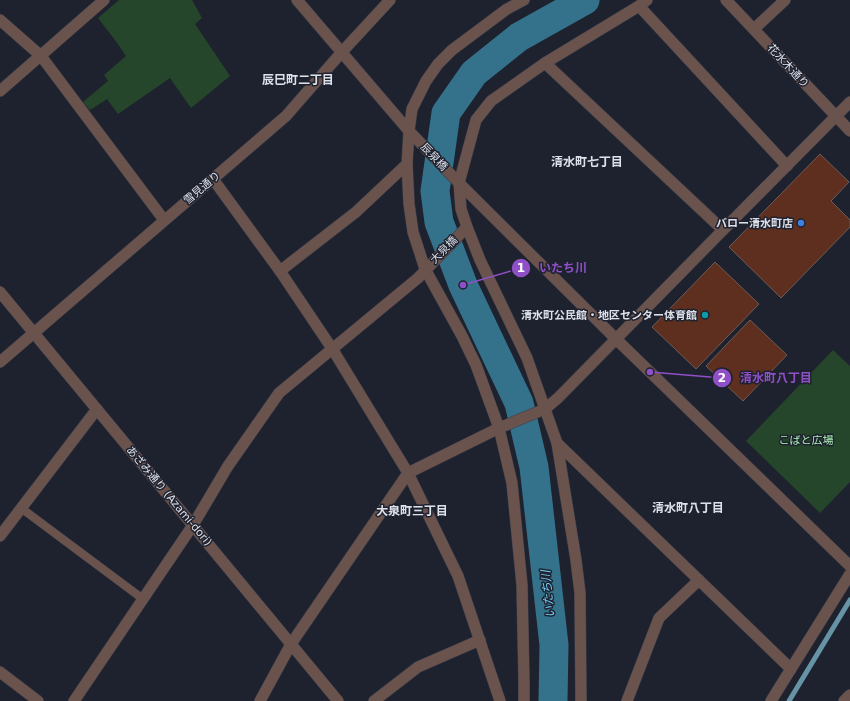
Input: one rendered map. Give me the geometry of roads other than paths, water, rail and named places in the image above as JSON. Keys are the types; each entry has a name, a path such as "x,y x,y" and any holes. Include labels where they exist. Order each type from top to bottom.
{"street":[{"path":"0,91 104,0"},
{"name":"辰泉橋","path":"297,0 409,131 459,183 616,339 850,566"},
{"name":"雪見通り","path":"0,362 286,116 390,0"},
{"path":"524,0 507,9 452,50 438,64 426,81 412,109 407,164 409,204 413,232 425,269 462,336 476,365 499,428 512,483 522,585 524,701"},
{"name":"花水木通り","path":"726,0 850,131"},
{"path":"754,29 785,0"},
{"path":"581,701 580,593 557,443 541,410 527,358 466,229 461,209 459,183 476,120 492,101 545,63 643,3 787,166"},
{"path":"0,20 41,56 164,220"},
{"path":"545,63 723,230"},
{"path":"260,701 291,644 408,473 499,428 541,410 558,398 850,102"},
{"path":"280,271 356,212 407,164"},
{"path":"213,179 280,271 332,350 408,473 458,576 500,701"},
{"name":"大泉橋","path":"74,701 193,525 228,466 279,394 418,278 425,269 466,229"},
{"name":"あざみ通り (Azami-dori)","path":"0,292 338,701"},
{"path":"0,536 97,409"},
{"path":"557,443 791,669"},
{"path":"771,701 850,574"},
{"path":"627,701 659,618 699,580"},
{"path":"374,701 418,667 480,640"},
{"path":"0,672 38,701"},
{"path":"844,701 850,695"}],"lane":[{"path":"21,508 143,599"}],"waterway":[{"name":"いたち川","path":"553,701 554,645 534,467 519,403 463,285 439,222 435,191 446,113 474,73 519,37 585,0"},
{"path":"789,701 850,600"}],"place":[{"name":"バロー清水町店","path":"801,223"},
{"name":"いたち川","path":"463,285"},
{"name":"清水町公民館・地区センター体育館","path":"705,315"},
{"name":"清水町八丁目","path":"650,372"}],"district":[{"name":"辰巳町二丁目","path":"298,80"},
{"name":"清水町七丁目","path":"587,162"},
{"name":"清水町八丁目","path":"688,508"},
{"name":"大泉町三丁目","path":"412,511"}],"park label":[{"name":"こばと広場","path":"806,440"}]}
